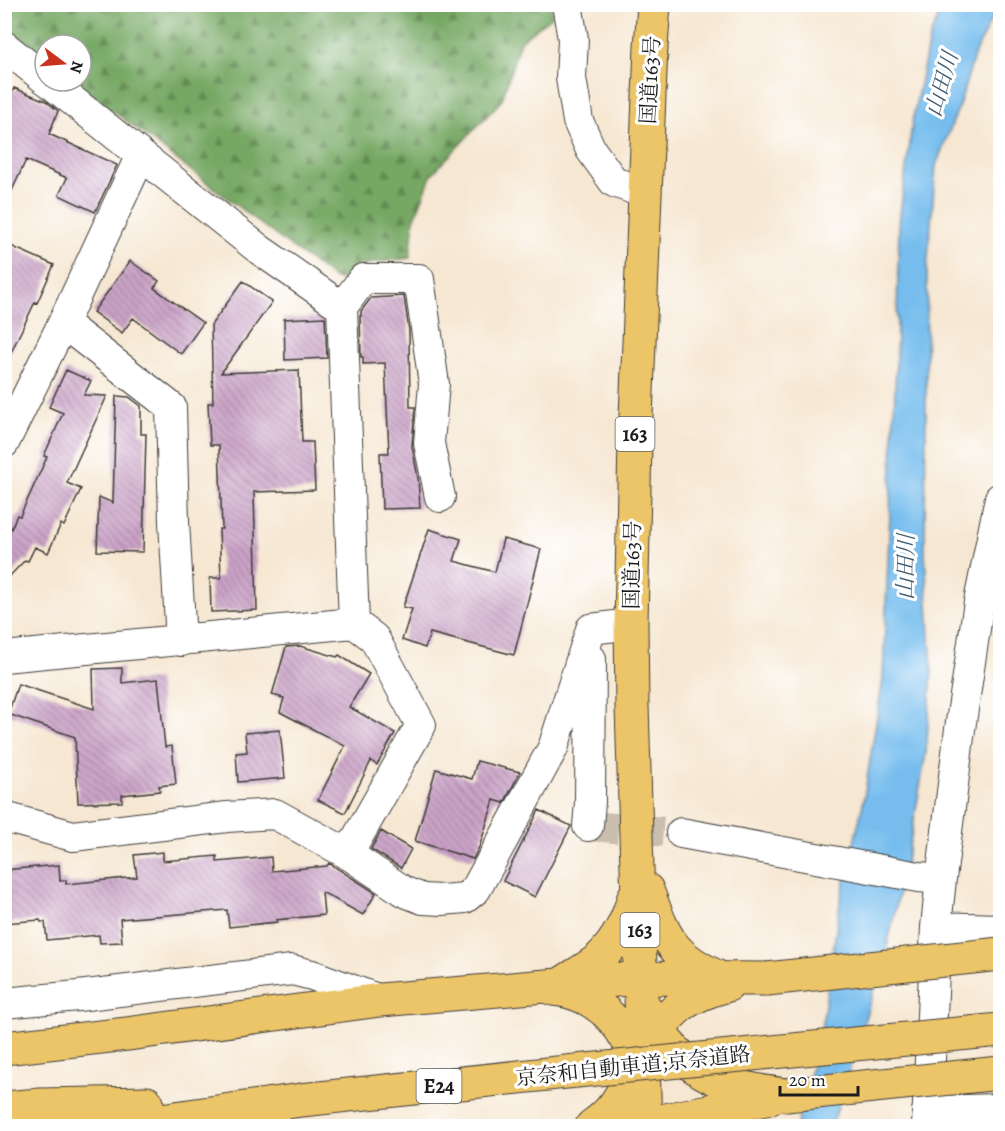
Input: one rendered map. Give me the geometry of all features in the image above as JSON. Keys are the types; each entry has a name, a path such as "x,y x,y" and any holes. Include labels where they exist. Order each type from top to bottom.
{"highway":[{"name":"国道163号","path":"642,1126 644,1029 631,624 635,442 654,4"},
{"path":"638,873 663,932 686,959 700,969 745,979"},
{"path":"549,986 597,961 609,948 628,917 638,873"},
{"path":"4,1048 380,1000 549,986 581,996 597,1005 612,1017 624,1033 644,1029 664,1021 678,1007 694,997 745,979 1000,954"},
{"path":"592,1126 615,1106 623,1093 644,1029 745,979"},
{"path":"549,986 665,1040 726,1095"},
{"name":"京奈和自動車道;京奈道路","path":"106,1126 301,1100 1000,1030"},
{"path":"642,1126 726,1095 786,1095 1000,1073"},
{"name":"京奈和自動車道;京奈道路","path":"4,1108 301,1100"}],"street":[{"path":"567,4 573,39 571,78 579,121 591,150 614,182 645,193"},
{"path":"4,46 33,69"},
{"path":"62,93 260,250 342,307"},
{"path":"4,443 141,155"},
{"path":"354,623 342,307 363,279 419,279 434,384 429,444 440,497"},
{"path":"63,323 171,407 174,522 181,640"},
{"path":"1000,498 979,602 960,729 930,878 936,927 927,1119 1000,1109"},
{"path":"4,657 354,623 374,638 421,725 348,854"},
{"path":"591,629 631,624"},
{"path":"4,817 73,836 275,814 348,854 405,892 423,899 465,898 476,889 553,748 591,629"},
{"path":"588,826 591,629"},
{"path":"681,833 930,878"},
{"path":"936,927 1000,929"},
{"path":"4,1003 292,970 380,1000"}],"green space":[{"path":"551,4 552,16 520,41 502,100 432,174 414,220 410,258 360,266 346,279 335,279 90,93 93,93 93,33 33,33 33,49 5,27 4,5"}],"water":[{"name":"山田川","path":"943,5 998,5 975,53 959,106 936,165 927,270 925,552 932,671 926,753 911,837 887,947 832,1126 797,1126 822,1025 840,903 863,804 883,679 896,367 899,222 913,118 929,40"}],"building":[{"path":"14,88 46,101 58,111 49,134 117,165 95,212 59,195 67,178 26,160 4,208 4,112"},
{"path":"4,243 54,265 4,367"},
{"path":"130,261 159,281 154,288 203,323 181,354 133,318 122,333 93,312"},
{"path":"243,281 272,302 221,373 299,370 302,442 313,442 315,490 254,492 257,610 211,612 210,578 221,578 219,529 222,529 219,445 210,445 208,403 213,403 211,325"},
{"path":"404,296 409,331 410,407 415,407 412,446 418,478 420,508 382,509 380,453 389,453 385,363 363,364 360,316 371,298"},
{"path":"325,317 327,358 285,360 284,319"},
{"path":"66,370 91,381 84,395 107,396 67,483 81,489 64,526 61,524 48,553 35,547 28,561 25,560 4,582 4,526 11,529 17,515 20,516 47,457 44,456 63,413 49,407"},
{"path":"116,396 129,397 141,406 141,434 146,434 143,552 97,551 99,497 113,503"},
{"path":"429,529 461,539 454,561 495,572 503,539 541,549 514,655 430,633 425,648 402,640 412,609 403,607"},
{"path":"300,646 337,657 339,655 369,674 349,707 395,733 377,765 371,761 345,813 318,800 345,746 280,712 284,698 272,695 286,647"},
{"path":"122,668 122,683 158,679 165,747 172,746 176,784 159,786 160,791 122,795 122,802 78,803 75,737 8,714 18,684 94,709 93,669"},
{"path":"280,730 285,778 238,782 236,753 247,752 245,733"},
{"path":"477,761 520,772 504,803 494,800 480,845 473,859 415,841 436,769 472,779"},
{"path":"539,810 571,826 535,897 503,881"},
{"path":"381,831 411,849 401,868 371,849"},
{"path":"163,852 163,861 217,856 217,862 271,857 272,871 327,866 329,863 376,893 363,915 322,892 324,915 276,920 277,922 229,927 227,910 120,919 122,942 100,943 99,935 47,940 45,922 40,920 4,923 4,870 59,865 60,881 66,880 66,884 137,877 134,855"}],"tunnel":[{"path":"588,826 681,833"}]}
